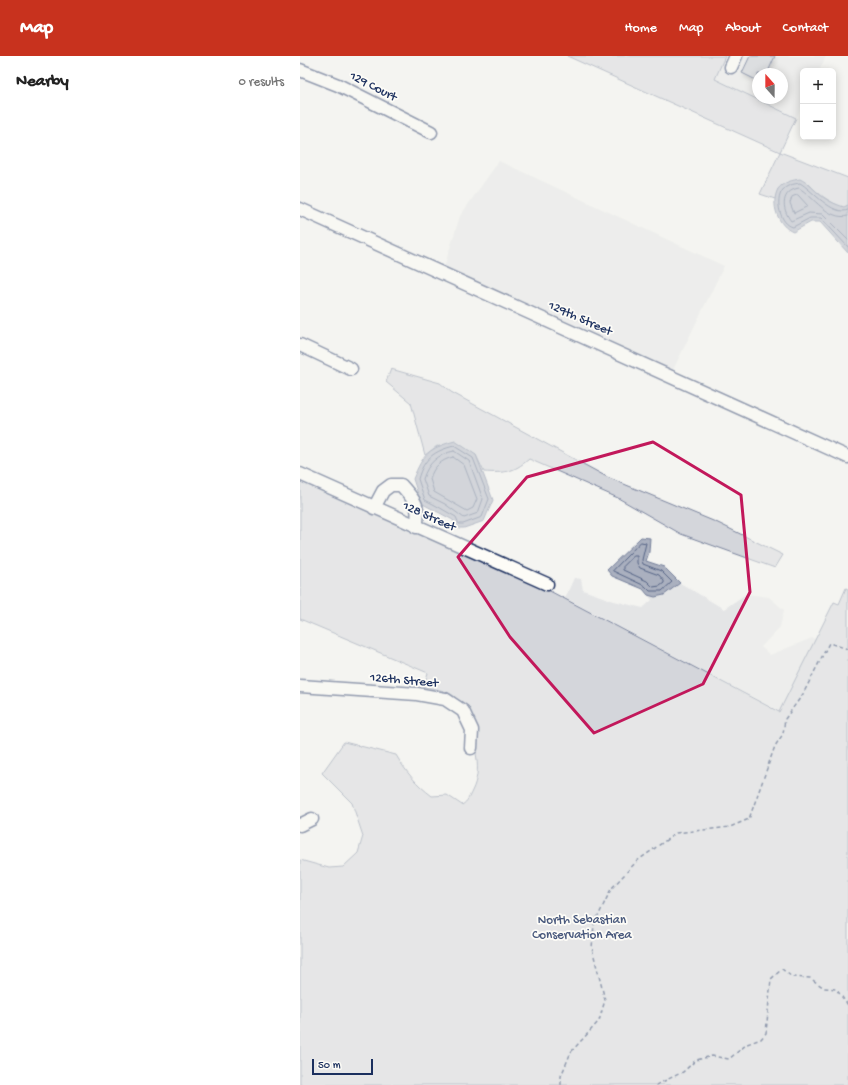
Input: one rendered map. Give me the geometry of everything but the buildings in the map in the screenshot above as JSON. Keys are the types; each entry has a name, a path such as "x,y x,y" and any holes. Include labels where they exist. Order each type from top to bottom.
{"street":[{"name":"129 Court","path":"300,70 338,85 431,132"},
{"name":"129th Street","path":"300,209 848,457"},
{"path":"300,345 351,369"},
{"name":"128 Street","path":"300,474 547,584"},
{"path":"374,508 383,491 391,485 401,485 417,504 419,515 416,526"},
{"name":"126th Street","path":"300,686 417,694 444,699 463,712 472,730 471,748"},
{"path":"300,825 312,819"}],"path":[{"path":"561,1085 561,1076 571,1052 599,1021 605,1000 592,948 594,925 611,889 636,861 676,833 730,827 749,819 775,746 783,734 786,718 803,694 829,643 848,649"},
{"path":"656,1085 683,1072 696,1060 712,1056 729,1059 747,1044 761,1039 766,1033 771,980 782,969 792,977 810,978 824,988 836,989 848,1005"}],"highlighted area":[{"path":"653,442 741,495 750,592 703,684 594,733 510,637 458,557 527,477"}],"shaded area":[{"path":"725,56 826,56 820,68 800,68 800,110 796,118 767,104 788,104 788,68 752,68 752,97 715,79"},
{"path":"499,161 724,266 670,376 441,277 460,216"},
{"path":"574,578 581,579 583,590 614,601 643,608 652,600 648,595 655,597 664,595 680,583 724,609 746,594 769,597 784,610 780,627 761,647 770,655 812,638 823,641 790,717 565,598"}],"green space":[{"path":"567,56 725,56 715,79 752,97 752,104 767,104 796,118 780,152"},
{"path":"780,152 848,178 848,205 844,208 834,203 821,195 809,184 778,189 775,199 760,194"},
{"path":"391,369 440,383 451,392 607,477 718,523 783,555 775,568 681,534 618,498 529,459 513,470 503,472 484,472 476,455 437,446 425,455 411,403 386,382"},
{"name":"North Sebastian Conservation Area","path":"300,470 510,570 779,712 834,602 839,604 846,588 848,589 848,1085 300,1085 300,860 329,868 343,867 358,853 363,836 352,803 322,773 344,742 396,755 412,777 432,796 447,795 462,805 467,800 475,783 477,774 477,758 461,705 454,696 442,690 423,687 428,673 300,619"}],"water":[{"path":"800,179 827,200 844,207 848,205 848,253 820,222 811,222 793,232 783,225 775,208 778,189 785,183"},
{"path":"455,441 476,455 493,500 484,521 464,528 456,528 453,520 421,503 413,479 420,464 428,453 439,446"},
{"path":"641,537 650,538 649,552 646,561 664,567 680,583 664,595 655,597 648,595 643,589 612,576 607,570"}]}
